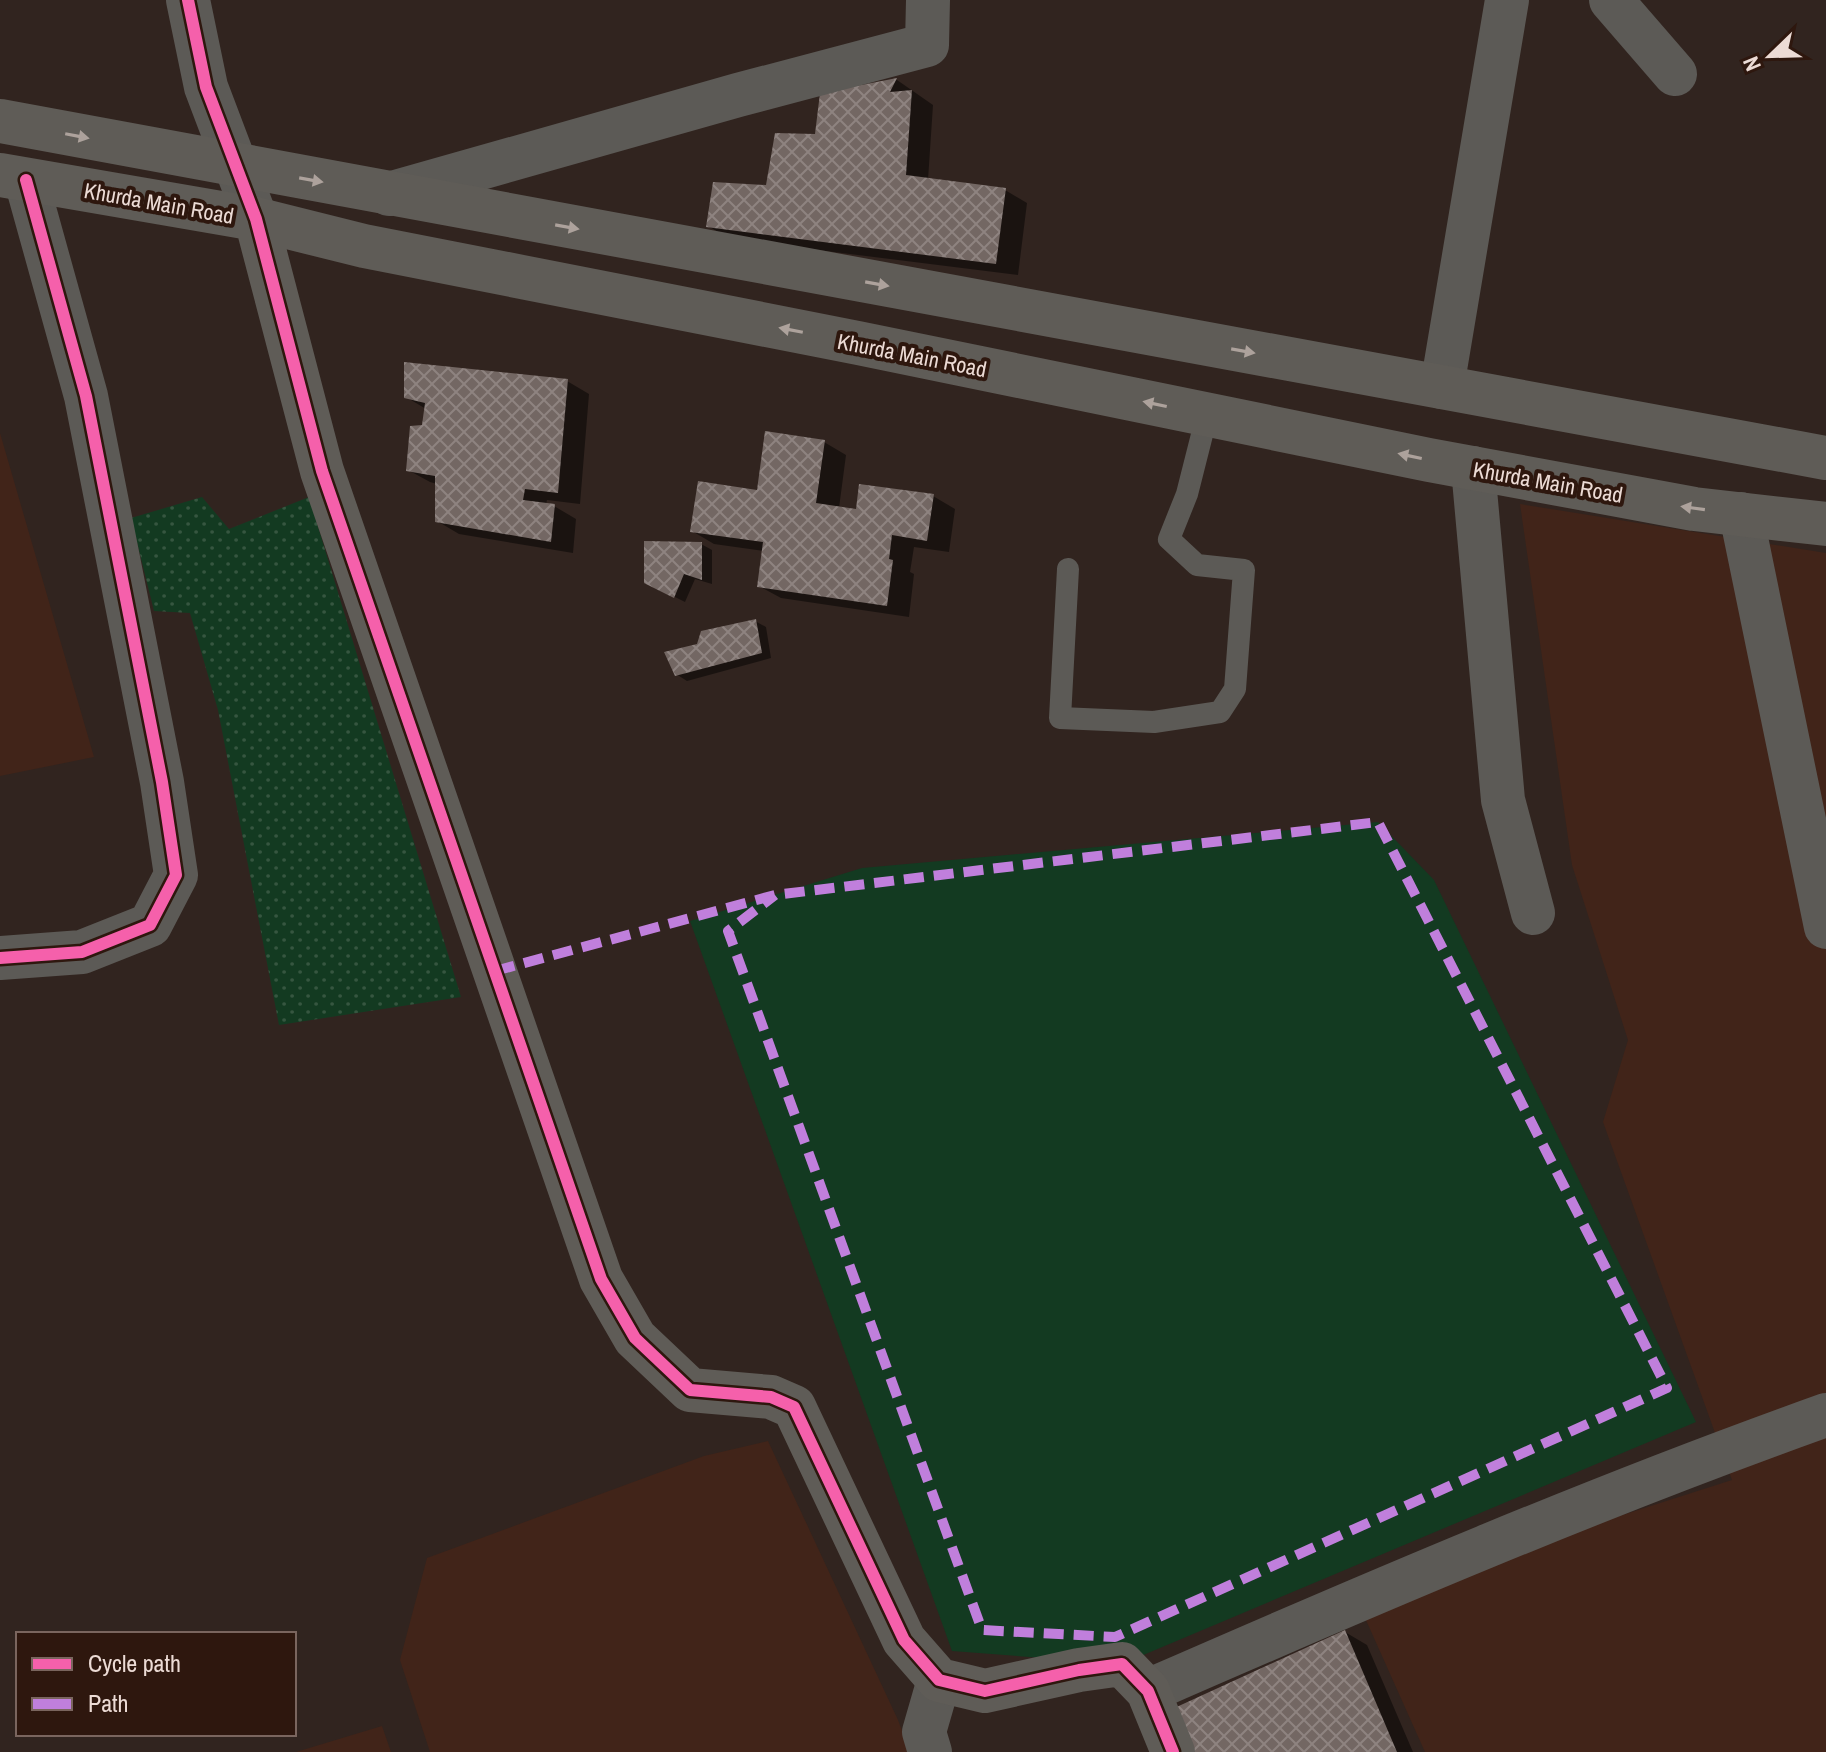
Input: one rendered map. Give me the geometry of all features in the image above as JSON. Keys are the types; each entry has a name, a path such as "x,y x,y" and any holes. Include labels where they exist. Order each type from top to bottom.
{"main road":[{"path":"0,121 1826,458"},
{"name":"Khurda Main Road","path":"13,177 256,219 364,246 1473,468 1694,509 1826,524"},
{"path":"256,219 322,471 601,1279 635,1338 690,1390 771,1397 794,1407 904,1640 939,1680 985,1691 1079,1670 1122,1664 1148,1691 1173,1752"}],"street":[{"path":"188,0 206,87 256,219"},
{"path":"389,194 927,45 928,0"},
{"path":"1442,387 1509,0"},
{"path":"1611,0 1675,74"},
{"path":"0,958 82,952 150,925 176,875 162,782 86,396 13,177"},
{"path":"1473,468 1503,800 1533,913"},
{"path":"1741,514 1826,927"},
{"path":"1148,1691 1394,1584 1695,1463 1826,1415"},
{"path":"930,1752 924,1732 939,1680"}],"lane":[{"path":"1068,569 1060,718 1154,722 1220,712 1235,689 1244,570 1197,565 1169,539 1187,494 1207,415"}],"shaded area":[{"path":"0,433 94,757 0,776"},
{"path":"1520,504 1826,553 1826,1752 1425,1752 1357,1600 1732,1480 1603,1122 1628,1040 1572,865"},
{"path":"768,1441 910,1752 430,1752 400,1660 427,1558 704,1456"},
{"path":"382,1726 391,1752 296,1752"}],"green space":[{"path":"202,497 229,529 309,497 461,997 279,1025 218,710 190,613 154,611 131,518"},
{"path":"1378,822 1434,880 1696,1422 1122,1664 952,1651 690,921 862,868"}],"building":[{"path":"897,78 890,92 912,90 906,175 1006,188 996,264 706,227 713,182 766,185 775,133 815,134 820,93"},
{"path":"404,362 568,379 558,493 525,489 523,500 555,504 551,542 435,522 435,476 406,471 410,426 422,425 425,403 404,398"},
{"path":"765,431 825,440 816,503 856,509 859,484 934,494 927,541 892,535 889,559 893,560 887,606 757,587 763,542 690,532 698,481 757,490"},
{"path":"644,541 702,542 702,580 684,574 674,598 644,583"},
{"path":"756,619 762,653 675,676 664,652 697,644 701,631"},
{"path":"1345,1630 1397,1752 1189,1752 1170,1710"}],"marked path":[{"path":"495,971 775,895 1378,822 1667,1388 1115,1637 982,1630 728,931 775,895"}],"cycle path":[{"path":"188,0 206,87 256,219 322,471 601,1279 635,1338 690,1390 771,1397 794,1407 904,1640 939,1680 985,1691 1079,1670 1122,1664 1148,1691 1173,1752"},
{"path":"0,958 82,952 150,925 176,875 162,782 86,396 26,180"}]}
